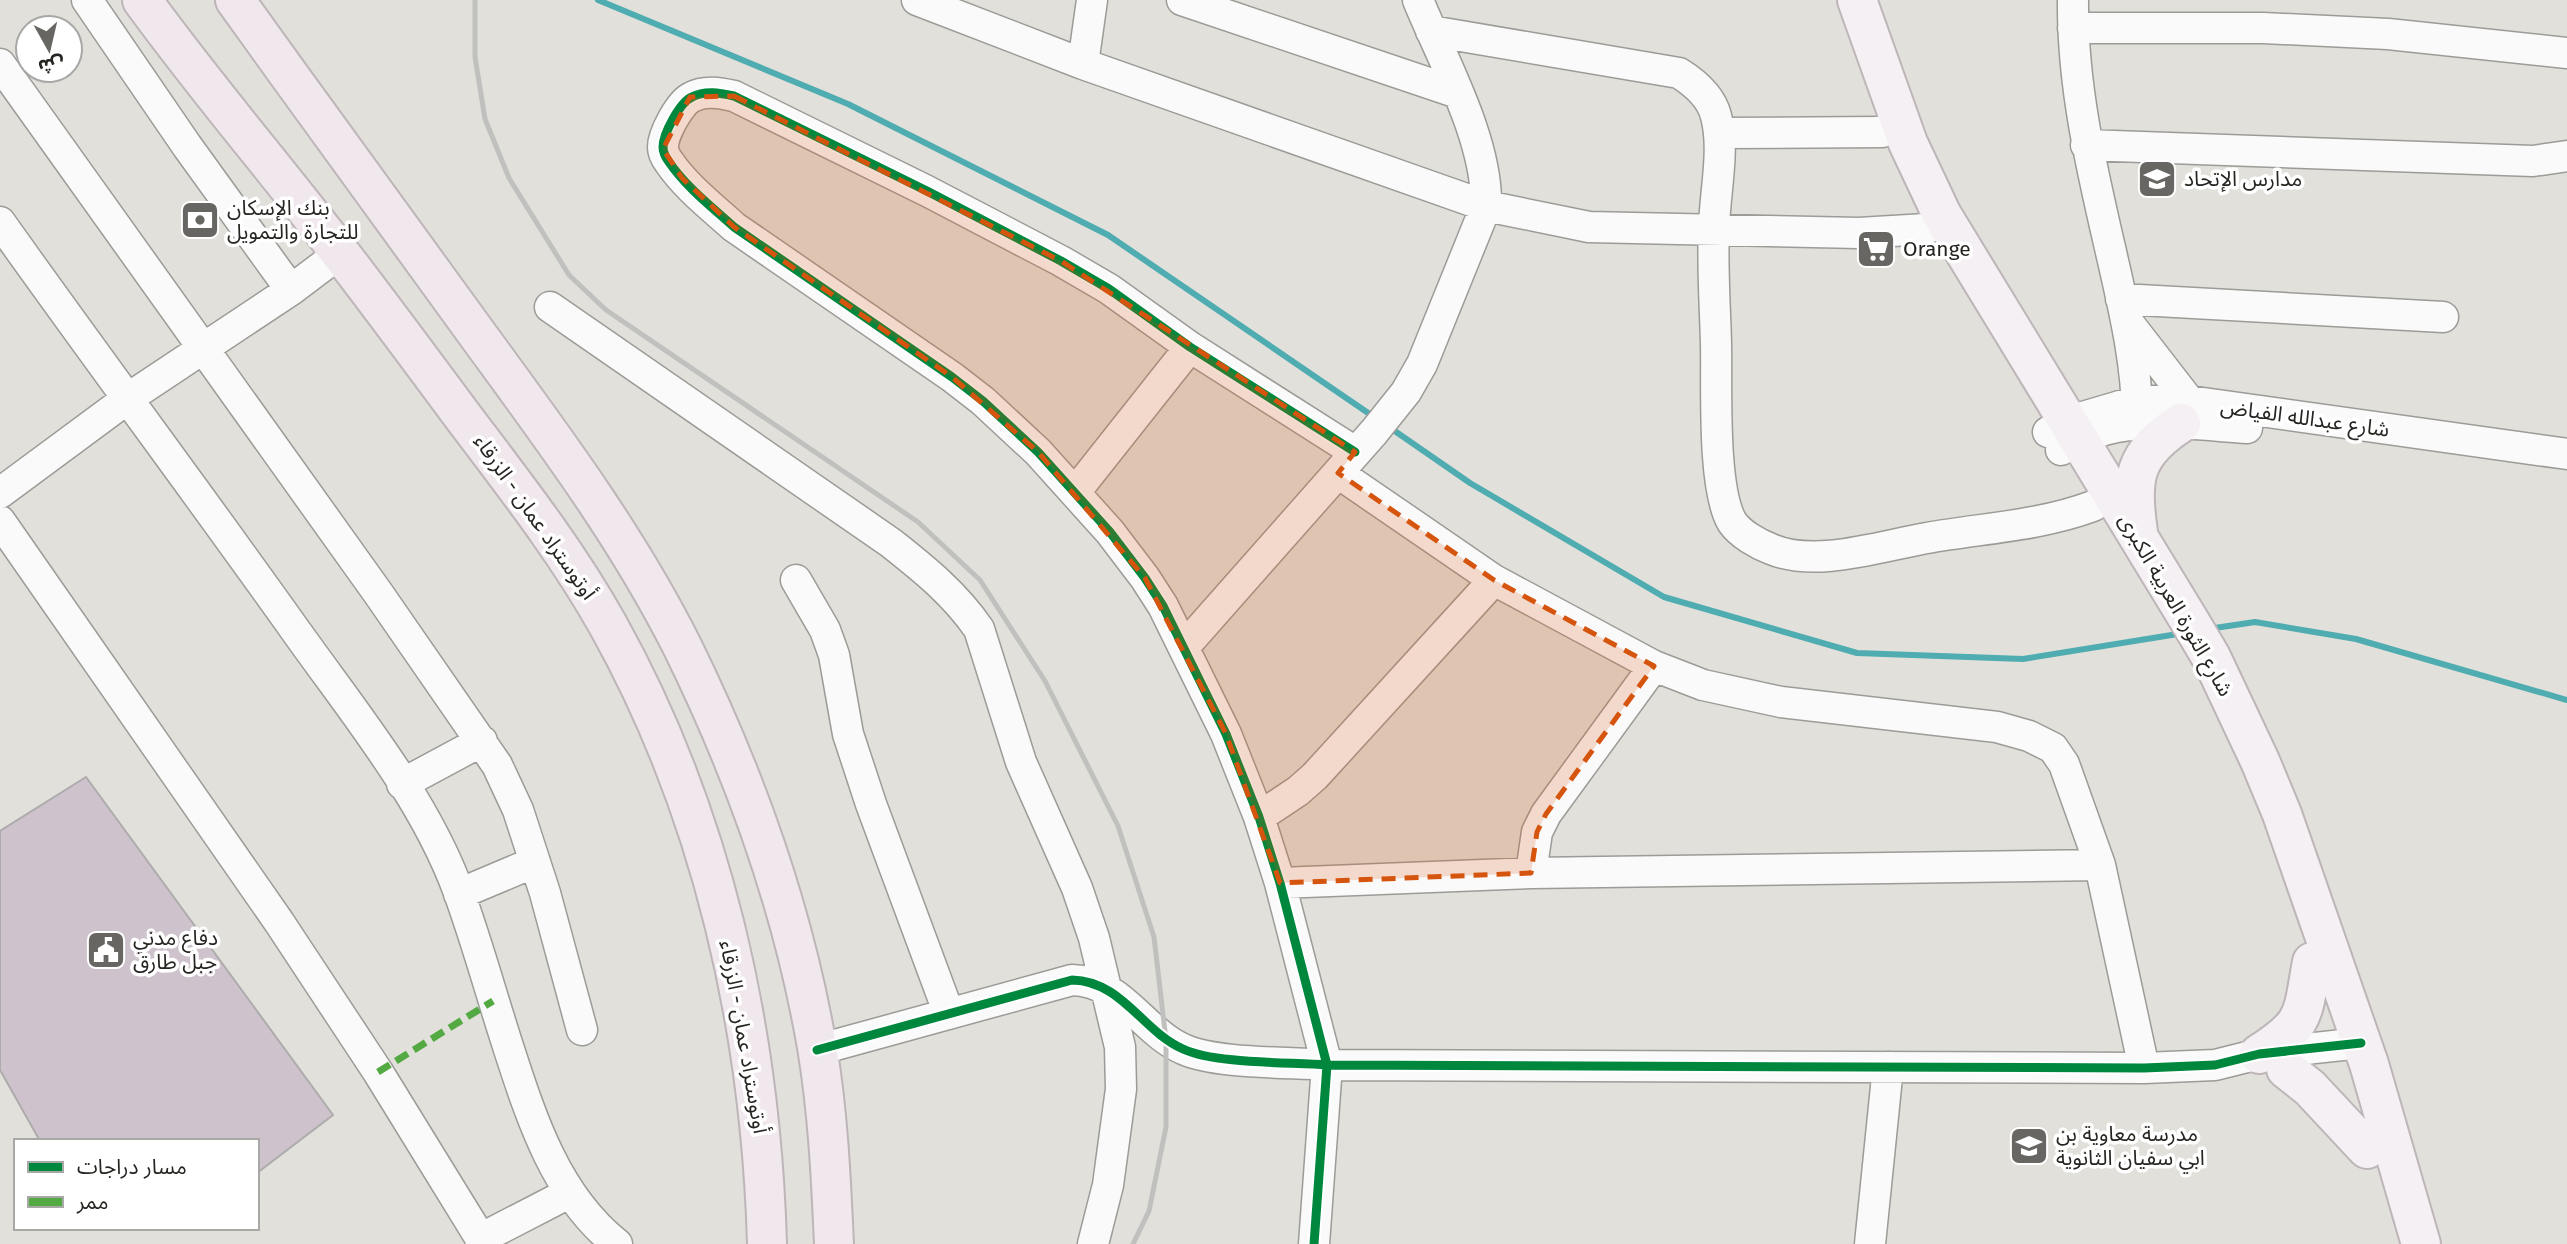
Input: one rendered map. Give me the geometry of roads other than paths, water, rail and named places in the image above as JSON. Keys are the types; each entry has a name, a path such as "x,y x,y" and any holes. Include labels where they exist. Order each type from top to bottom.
{"highway":[{"name":"أوتوستراد عمان - الزرقاء","path":"142,0 341,253 556,541 610,629 664,740 720,908 743,1004 761,1129 767,1244"},
{"path":"235,0 594,494 653,592 705,694 749,800 785,909 807,995 827,1129 834,1244"}],"main road":[{"name":"شارع الثورة العربية الكبرى","path":"1837,0 1882,132 1898,173 1926,229 2063,435 2139,537 2179,625 2260,761 2281,814 2352,1055 2367,1149 2398,1244"},
{"name":"شارع الثورة العربية الكبرى","path":"1857,0 1908,143 1926,184 2063,435 2093,506 2179,625"},
{"path":"2139,537 2134,483 2140,465 2185,412"},
{"name":"شارع الثورة العربية الكبرى","path":"2199,661 2312,962 2352,1055 2421,1244"},
{"path":"2312,962 2298,1023 2272,1062 2310,1088 2367,1149"}],"street":[{"path":"87,0 291,290"},
{"path":"917,0 1083,64 1486,206 1589,227 1859,233 1926,229"},
{"path":"1083,64 1092,0"},
{"path":"1182,0 1458,93"},
{"path":"1184,647 1406,392 1422,363 1486,206 1487,182 1483,164 1458,93 1418,0"},
{"path":"2137,413 2122,307 2086,145 2073,14 2388,34 2567,54"},
{"path":"1431,31 1679,73 1695,82 1707,97 1716,113 1719,133 1713,228 1718,454 1724,496 1732,523 1750,539 1772,550 1818,557 2046,522 2093,506"},
{"path":"0,64 497,765 519,810 582,1030"},
{"path":"1314,1244 1327,1065 1280,883 1259,817 1226,734 1184,647 1145,578 1076,491 1038,452 983,401 734,227 704,200 668,161 663,149 664,138 680,106 690,97 704,93 720,93 745,102 928,191 1062,261 1109,289 1190,347 1355,453 1493,580 1654,666 1703,685 1781,702 1997,727 2029,736 2053,748 2064,764 2100,866 2144,1068"},
{"path":"1719,133 1882,132"},
{"path":"2086,145 2533,161 2567,156"},
{"path":"0,222 370,734 402,784 446,858 514,1069 550,1158 569,1193 596,1225 617,1244"},
{"path":"0,493 127,399 291,290 341,253"},
{"path":"550,307 891,543 941,583 979,629 1021,762 1077,888 1107,989 1120,1047 1123,1065 1121,1089 1108,1185 1093,1244"},
{"path":"2122,307 2443,317"},
{"path":"2122,307 2185,412"},
{"path":"1076,491 1190,347"},
{"name":"شارع عبدالله الفياض","path":"2063,435 2137,413 2185,412 2567,454"},
{"name":"شارع عبدالله الفياض","path":"2185,412 2319,434 2567,468"},
{"path":"0,521 279,922 378,1072 482,1241 569,1193"},
{"path":"796,580 825,630 834,655 848,734 871,804 949,1014"},
{"path":"1259,817 1298,792 1315,776 1493,580"},
{"path":"1531,873 1537,832 1546,814 1654,666"},
{"path":"402,784 482,741"},
{"path":"459,894 535,862"},
{"path":"1280,883 1531,873 2100,866"},
{"path":"817,1050 1072,980 1084,980 1107,989 1166,1041 1185,1050 1206,1056 1327,1065 2144,1068 2352,1055"},
{"path":"1870,1244 1888,1067"}],"waterway":[{"path":"598,0 848,104 1108,235 1374,417"},
{"path":"1389,427 1470,483 1664,597 1857,653 2023,659 2184,633"},
{"path":"2208,629 2255,622 2356,639 2567,700"}],"railway":[{"path":"475,0 475,57 485,119 509,178 569,275 606,310 918,522 980,580 1045,681 1118,826 1154,937 1166,1040 1166,1127 1149,1211 1133,1244"}],"place":[{"name":"مدارس الإتحاد","path":"2157,179"},
{"name":"بنك الإسكان للتجارة والتمويل","path":"200,220"},
{"name":"Orange","path":"1876,249"},
{"name":"دفاع مدني جبل طارق","path":"106,950"},
{"name":"مدرسة معاوية بن ابي سفيان الثانوية","path":"2029,1146"}]}
